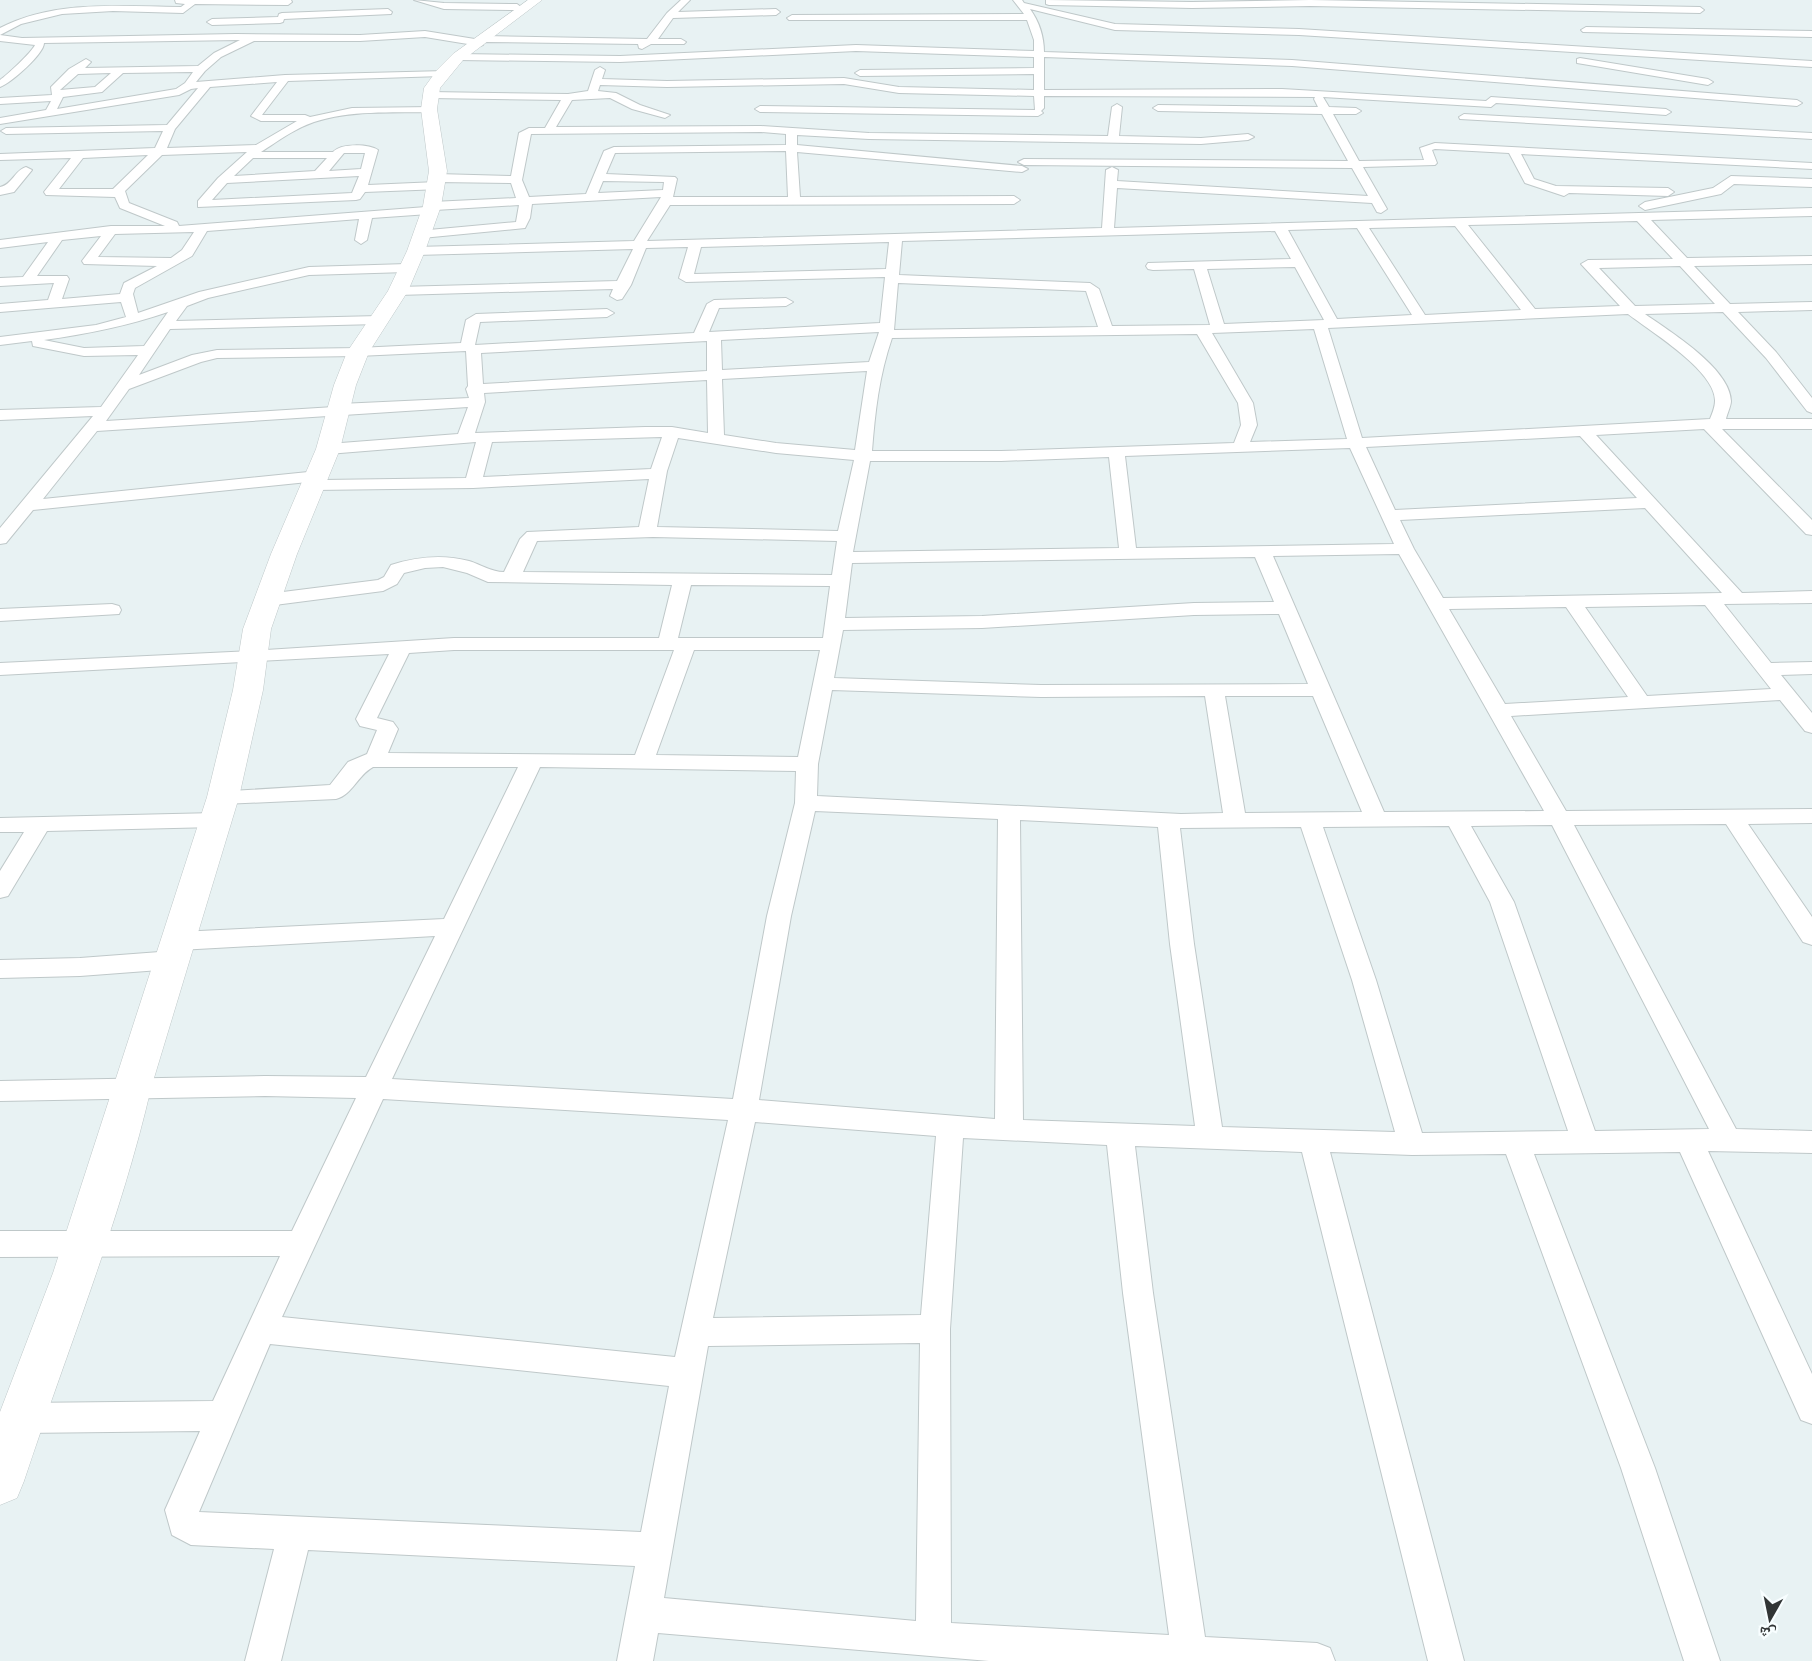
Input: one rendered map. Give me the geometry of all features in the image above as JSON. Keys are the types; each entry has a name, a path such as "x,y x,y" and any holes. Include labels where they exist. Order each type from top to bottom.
{"street":[{"path":"382,25 394,0"},
{"path":"418,0 444,6 523,10 551,29"},
{"path":"592,94 601,70 649,42 657,26 686,0"},
{"path":"767,0 771,9 793,22 1031,17"},
{"path":"1555,0 1606,51"},
{"path":"1574,17 1579,0"},
{"path":"1696,0 1706,21"},
{"path":"2,37 41,15 185,9 193,1"},
{"path":"70,12 92,3 290,1 272,31 250,37"},
{"path":"1019,2 1406,4 1574,17 1706,21 1812,34"},
{"path":"1017,196 1042,104 1038,71 1039,55 1034,43 1031,17 1019,2"},
{"path":"1019,2 1115,27 1255,30 1606,51 1740,64 1812,64"},
{"path":"1255,30 1260,3"},
{"path":"1406,4 1418,21 1423,39"},
{"path":"148,17 156,10"},
{"path":"0,1481 14,1426 85,1242 219,809 248,690 257,629 284,554 320,470 345,385 358,352 379,320 424,217 454,69 523,10"},
{"path":"670,15 776,12"},
{"path":"1574,17 1706,21"},
{"path":"198,22 281,18 382,25 425,34 454,69 487,93 500,91 568,97 592,94 612,95 636,107 664,115"},
{"path":"836,21 849,48 867,61 1038,71"},
{"path":"0,121 185,90 201,69 238,45 264,39 382,25"},
{"path":"80,39 95,27"},
{"path":"2,37 25,30"},
{"path":"2,37 35,40 131,36 264,39"},
{"path":"98,51 131,36"},
{"path":"0,84 13,76 19,66 40,47 35,40"},
{"path":"202,204 222,180 280,133 315,118 454,69 649,42 695,42"},
{"path":"753,42 800,42 801,51"},
{"path":"1486,43 1490,69 1490,118"},
{"path":"189,86 285,78 380,75 508,62 665,60 849,48"},
{"path":"50,112 57,96 55,89 92,53 82,54"},
{"path":"32,55 52,54"},
{"path":"761,95 807,95 844,77 867,61 1039,55 1490,69 1744,102 1801,104"},
{"path":"1552,59 1574,60 1718,84"},
{"path":"665,60 713,66"},
{"path":"665,60 669,77 694,78 693,84"},
{"path":"1740,64 1791,75"},
{"path":"74,71 201,69"},
{"path":"0,101 98,90 121,70"},
{"path":"796,70 844,77 899,90 1042,104"},
{"path":"369,90 380,75"},
{"path":"285,78 271,103 257,118 315,118"},
{"path":"596,82 693,84 761,95 1042,104 1228,92 1491,102 1678,113"},
{"path":"116,193 160,150 168,132 207,84"},
{"path":"1316,94 1389,223"},
{"path":"761,95 761,129"},
{"path":"548,131 568,97"},
{"path":"1744,102 1752,132"},
{"path":"318,106 351,107"},
{"path":"1113,139 1117,107"},
{"path":"1144,107 1356,165 1431,163 1426,148 1429,146 1812,166"},
{"path":"424,217 639,246 896,238 1113,163 1244,136 1324,110 1366,112"},
{"path":"626,117 664,115 724,121"},
{"path":"1455,116 1812,136"},
{"path":"0,244 111,230 187,229 366,215 521,225 524,219 524,200 516,180 524,133 761,129 869,136 1210,141 1244,136"},
{"path":"0,132 168,132 182,135"},
{"path":"792,132 790,148 794,200"},
{"path":"259,134 280,133"},
{"path":"202,149 217,134"},
{"path":"1670,142 1682,158"},
{"path":"1586,154 1636,143"},
{"path":"591,196 612,151 790,148 1017,196 1108,231 1812,212"},
{"path":"0,157 202,149 336,155"},
{"path":"202,204 354,196 359,194 369,174 371,149 344,150 336,155 320,174"},
{"path":"1513,150 1529,181 1635,216 1727,307 1770,355 1812,408"},
{"path":"80,154 62,169 50,192 122,194 122,200 128,207 161,222 187,229"},
{"path":"1108,231 1113,163"},
{"path":"122,167 143,167"},
{"path":"62,169 89,168"},
{"path":"0,191 10,189 31,169 9,170"},
{"path":"222,180 320,174 369,174"},
{"path":"598,342 607,313 624,285 639,246 667,197 670,178 599,177"},
{"path":"0,341 96,329 133,319 183,301 309,271 424,217 516,180"},
{"path":"1617,211 1708,193 1722,188 1731,180 1812,183"},
{"path":"1112,184 1376,200"},
{"path":"361,189 424,217 624,285"},
{"path":"1549,189 1708,193"},
{"path":"424,217 524,200 591,196 794,200 1017,196"},
{"path":"202,204 203,207 250,207 252,208 247,224"},
{"path":"361,240 366,215"},
{"path":"1458,221 1532,314"},
{"path":"1360,224 1421,319"},
{"path":"1279,226 1299,263 1326,324 1356,443 1405,549 1558,817 1728,1140"},
{"path":"133,319 127,290 129,286 187,254 203,228"},
{"path":"111,230 89,261 176,261"},
{"path":"28,280 57,238"},
{"path":"635,1661 695,1332 744,1110 779,916 806,803 807,764 833,634 863,456 874,366 887,331 896,238"},
{"path":"780,317 802,268 804,241"},
{"path":"694,244 686,278 802,268 892,276 1090,287 1107,331"},
{"path":"1713,424 1723,400 1718,383 1698,360 1630,309 1588,264 1812,260"},
{"path":"1153,266 1299,263"},
{"path":"1199,265 1216,356 1247,403 1250,423 1240,447"},
{"path":"0,282 62,279 53,304"},
{"path":"0,308 128,297"},
{"path":"0,539 106,411 183,301"},
{"path":"716,440 716,375 707,336 714,304 780,317 887,331 1210,329 1630,309 1812,306"},
{"path":"465,438 476,396 470,348 473,320 476,318 607,313"},
{"path":"124,386 197,358 217,354 470,348 707,336 780,317"},
{"path":"167,325 379,320"},
{"path":"19,339 81,352 149,350"},
{"path":"93,427 339,410 716,375 874,366"},
{"path":"0,415 106,411"},
{"path":"1713,424 1812,530"},
{"path":"29,504 320,470 465,438 485,437 672,432 716,440 863,456 1001,456 1356,443 1713,424 1812,424"},
{"path":"1584,431 1737,598"},
{"path":"647,532 659,474 672,432"},
{"path":"472,483 485,437"},
{"path":"1116,452 1128,554"},
{"path":"320,470 472,483 659,474"},
{"path":"1389,515 1649,503"},
{"path":"511,577 530,537 647,532 844,558"},
{"path":"267,600 383,585 391,580 397,569 428,562 452,562 476,570 488,577 683,579 844,558 1405,549"},
{"path":"1262,551 1376,820"},
{"path":"643,762 676,644 683,579"},
{"path":"1436,604 1812,597"},
{"path":"1710,599 1812,727"},
{"path":"1571,601 1641,702"},
{"path":"0,669 252,657 454,644 676,644 1194,609 1286,608"},
{"path":"0,615 112,610"},
{"path":"375,760 388,729 367,722 366,719 402,648"},
{"path":"1768,669 1812,668"},
{"path":"823,684 1041,691 1321,690"},
{"path":"1214,691 1235,821"},
{"path":"1498,711 1787,694"},
{"path":"0,825 40,824 219,809 336,792 361,762 375,760 807,764"},
{"path":"532,760 261,1329 182,1510 183,1523 191,1528 657,1550"},
{"path":"806,803 1168,820 1235,821 1812,816"},
{"path":"1009,812 1009,1131"},
{"path":"1733,818 1812,936"},
{"path":"1456,819 1502,902 1585,1141"},
{"path":"1168,820 1182,944 1210,1136"},
{"path":"1310,821 1364,980 1412,1144"},
{"path":"0,890 40,824"},
{"path":"0,969 80,967 176,950 453,927"},
{"path":"0,1091 266,1086 375,1088 744,1110 1009,1131 1412,1144 1689,1140 1812,1142"},
{"path":"939,1647 935,1329 950,1127"},
{"path":"1120,1134 1137,1293 1190,1654"},
{"path":"1312,1140 1446,1661"},
{"path":"1689,1140 1812,1409"},
{"path":"1516,1144 1638,1468 1702,1661"},
{"path":"0,1244 301,1243"},
{"path":"261,1329 687,1373"},
{"path":"695,1332 935,1329"},
{"path":"14,1426 222,1416"},
{"path":"263,1661 296,1532"},
{"path":"644,1614 939,1647 1190,1654 1317,1661"}]}
